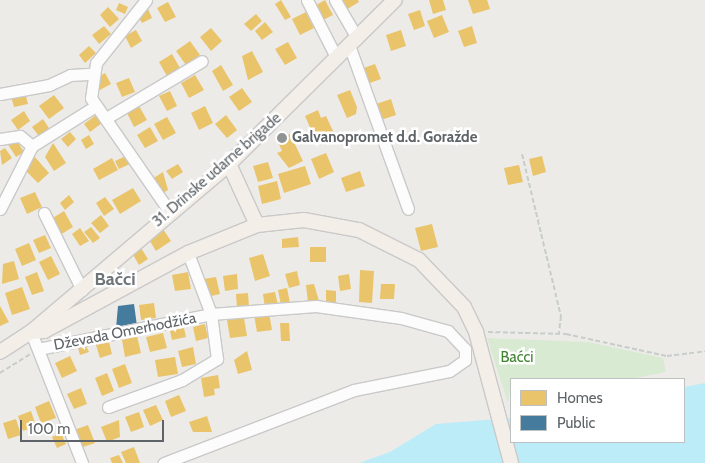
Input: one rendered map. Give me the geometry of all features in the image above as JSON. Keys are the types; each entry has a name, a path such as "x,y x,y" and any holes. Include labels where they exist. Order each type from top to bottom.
{"main road":[{"name":"31. Drinske udarne brigade","path":"31,332 228,164 396,0"},
{"path":"228,164 257,225"},
{"path":"0,352 31,332 44,332 188,253 257,225 304,220 343,226 388,241 442,279 476,332 511,463"}],"street":[{"path":"94,107 92,74 146,0"},
{"path":"307,0 336,58"},
{"path":"335,0 353,41 408,209"},
{"path":"108,117 202,61"},
{"path":"0,94 49,85 70,74 92,74"},
{"path":"94,107 108,117 170,212"},
{"path":"0,209 32,146 94,107"},
{"path":"0,139 20,136 32,146"},
{"path":"44,213 82,290"},
{"name":"Dževada Omerhodžića","path":"188,253 211,314"},
{"name":"Dževada Omerhodžića","path":"38,349 211,314 316,306 401,318 458,336 466,357 444,372 354,390 164,463"},
{"path":"108,407 214,364 219,352 211,314"},
{"path":"31,332 82,463"}],"path":[{"path":"522,154 560,316 559,334"},
{"path":"476,332 559,334 667,356 705,351"},
{"path":"0,373 38,349"}],"green space":[{"name":"Baćci","path":"487,338 588,342 663,358 666,372 636,378 510,378 508,403"}],"water":[{"path":"705,383 705,463 359,463 390,452 436,424 510,418 510,443 685,443 685,387"}],"building: Homes":[{"path":"281,0 291,17 285,20 275,4"},
{"path":"325,0 333,15 321,21 313,7"},
{"path":"338,0 358,0 359,2 344,11"},
{"path":"429,0 443,0 446,10 433,14"},
{"path":"468,0 487,0 490,9 473,14"},
{"path":"168,2 176,17 165,22 157,8"},
{"path":"119,3 128,7 125,14 116,10"},
{"path":"108,7 119,19 110,27 100,15"},
{"path":"148,9 152,18 142,23 137,14"},
{"path":"420,10 425,26 414,30 408,14"},
{"path":"306,12 314,28 300,35 292,19"},
{"path":"256,14 262,21 251,31 244,24"},
{"path":"442,15 449,32 434,38 427,21"},
{"path":"265,22 273,32 262,40 255,31"},
{"path":"104,26 111,34 99,44 92,35"},
{"path":"472,26 477,43 464,47 458,31"},
{"path":"211,28 222,41 211,51 200,37"},
{"path":"136,30 142,41 131,48 125,36"},
{"path":"401,30 406,46 391,51 386,35"},
{"path":"190,41 200,55 186,65 176,51"},
{"path":"288,42 297,58 285,65 275,49"},
{"path":"89,46 96,53 85,63 79,55"},
{"path":"252,51 263,72 248,80 242,56"},
{"path":"172,54 180,68 167,76 159,62"},
{"path":"375,64 381,79 367,84 361,69"},
{"path":"221,65 233,85 223,91 212,71"},
{"path":"105,73 111,84 98,91 93,80"},
{"path":"195,75 204,90 189,98 181,83"},
{"path":"129,78 135,92 122,97 116,83"},
{"path":"242,88 252,102 239,111 229,97"},
{"path":"350,90 357,107 356,114 347,118 337,95"},
{"path":"170,91 177,106 167,111 159,96"},
{"path":"25,93 28,104 14,107 11,96"},
{"path":"54,95 64,108 49,119 39,106"},
{"path":"391,99 396,115 381,120 376,104"},
{"path":"139,106 147,120 134,127 127,113"},
{"path":"205,106 213,123 199,130 191,113"},
{"path":"318,110 321,118 326,116 334,133 316,141 305,116"},
{"path":"24,111 30,121 18,130 11,120"},
{"path":"96,115 102,123 90,132 84,124"},
{"path":"226,115 237,130 227,138 215,124"},
{"path":"167,117 176,133 163,140 154,124"},
{"path":"43,119 51,131 41,139 32,127"},
{"path":"150,127 158,141 145,148 137,135"},
{"path":"70,132 76,139 68,147 61,139"},
{"path":"290,134 303,161 289,168 277,153 282,151 277,140"},
{"path":"89,135 94,144 86,149 81,140"},
{"path":"15,138 24,152 16,157 7,143"},
{"path":"53,143 66,163 54,171 45,157"},
{"path":"5,148 12,158 2,165 0,151"},
{"path":"326,153 334,172 319,179 311,159"},
{"path":"128,155 132,163 119,169 115,161"},
{"path":"34,156 49,173 38,183 22,167"},
{"path":"542,156 546,172 533,176 529,159"},
{"path":"112,158 118,170 99,180 93,169"},
{"path":"268,162 273,178 258,182 253,166"},
{"path":"178,164 183,172 172,179 166,171"},
{"path":"519,165 523,182 508,185 504,168"},
{"path":"305,166 311,184 284,193 278,174"},
{"path":"360,171 365,186 346,192 341,178"},
{"path":"163,172 168,190 161,194 152,179"},
{"path":"277,181 281,199 262,204 258,186"},
{"path":"133,188 141,201 120,214 112,200"},
{"path":"35,192 42,207 27,214 20,198"},
{"path":"69,195 74,202 65,210 60,203"},
{"path":"105,197 114,209 104,216 96,203"},
{"path":"64,211 73,227 60,235 51,219"},
{"path":"101,215 109,226 100,233 91,223"},
{"path":"432,224 438,247 421,251 415,228"},
{"path":"91,227 100,238 93,243 84,232"},
{"path":"80,228 89,241 80,246 72,234"},
{"path":"163,229 171,241 156,251 148,238"},
{"path":"45,235 51,248 39,253 33,240"},
{"path":"298,237 299,247 282,248 282,239"},
{"path":"29,243 36,260 22,266 15,249"},
{"path":"310,247 326,247 326,262 310,262"},
{"path":"141,248 148,259 139,265 132,253"},
{"path":"263,254 270,276 255,281 249,258"},
{"path":"51,256 60,274 48,280 39,262"},
{"path":"14,261 19,279 2,284 3,264"},
{"path":"360,270 374,271 372,303 359,302"},
{"path":"297,271 300,285 289,288 285,274"},
{"path":"37,272 44,291 32,295 25,277"},
{"path":"188,272 191,289 175,291 172,275"},
{"path":"237,274 238,289 225,291 223,276"},
{"path":"349,274 351,289 340,291 338,276"},
{"path":"216,277 220,294 207,297 203,279"},
{"path":"314,284 319,301 308,302 306,285"},
{"path":"381,284 395,284 394,299 380,299"},
{"path":"22,287 30,309 12,315 5,293"},
{"path":"287,288 290,303 281,305 278,290"},
{"path":"326,290 336,291 336,303 326,303"},
{"path":"275,292 278,305 265,308 263,294"},
{"path":"248,293 249,307 237,308 236,294"},
{"path":"154,303 156,318 141,320 139,305"},
{"path":"0,306 9,322 0,326"},
{"path":"269,313 272,330 257,332 254,315"},
{"path":"244,318 247,336 230,338 227,320"},
{"path":"280,323 289,323 290,341 281,341"},
{"path":"205,324 208,338 196,341 193,327"},
{"path":"184,328 186,337 172,340 170,331"},
{"path":"163,333 167,348 150,352 146,337"},
{"path":"137,336 141,353 125,357 122,340"},
{"path":"109,342 112,354 100,358 96,345"},
{"path":"86,346 89,352 80,355 78,348"},
{"path":"193,347 196,364 182,367 178,351"},
{"path":"247,351 252,370 238,374 234,360"},
{"path":"70,356 77,371 62,378 55,363"},
{"path":"175,357 178,374 158,377 155,360"},
{"path":"125,364 132,383 119,388 112,369"},
{"path":"107,373 114,391 102,396 95,378"},
{"path":"218,375 220,388 214,389 215,395 204,397 201,378"},
{"path":"81,388 87,404 74,409 67,394"},
{"path":"179,395 186,411 171,417 165,401"},
{"path":"49,401 56,418 41,423 35,407"},
{"path":"156,405 163,420 150,426 143,410"},
{"path":"31,411 36,426 23,431 18,416"},
{"path":"139,412 144,427 131,432 125,417"},
{"path":"207,416 212,432 193,432 189,422"},
{"path":"16,419 21,435 8,439 3,423"},
{"path":"119,420 120,437 107,442 101,427"},
{"path":"88,425 95,443 80,448 74,430"},
{"path":"61,433 66,444 57,448 52,437"},
{"path":"134,447 140,463 126,463 121,452"},
{"path":"119,455 123,463 112,463 110,458"}],"building: Public":[{"path":"134,304 137,326 116,328 118,306"}],"place":[{"name":"Galvanopromet d.d. Goražde","path":"282,138"}],"district":[{"name":"Bačci","path":"115,279"}]}
